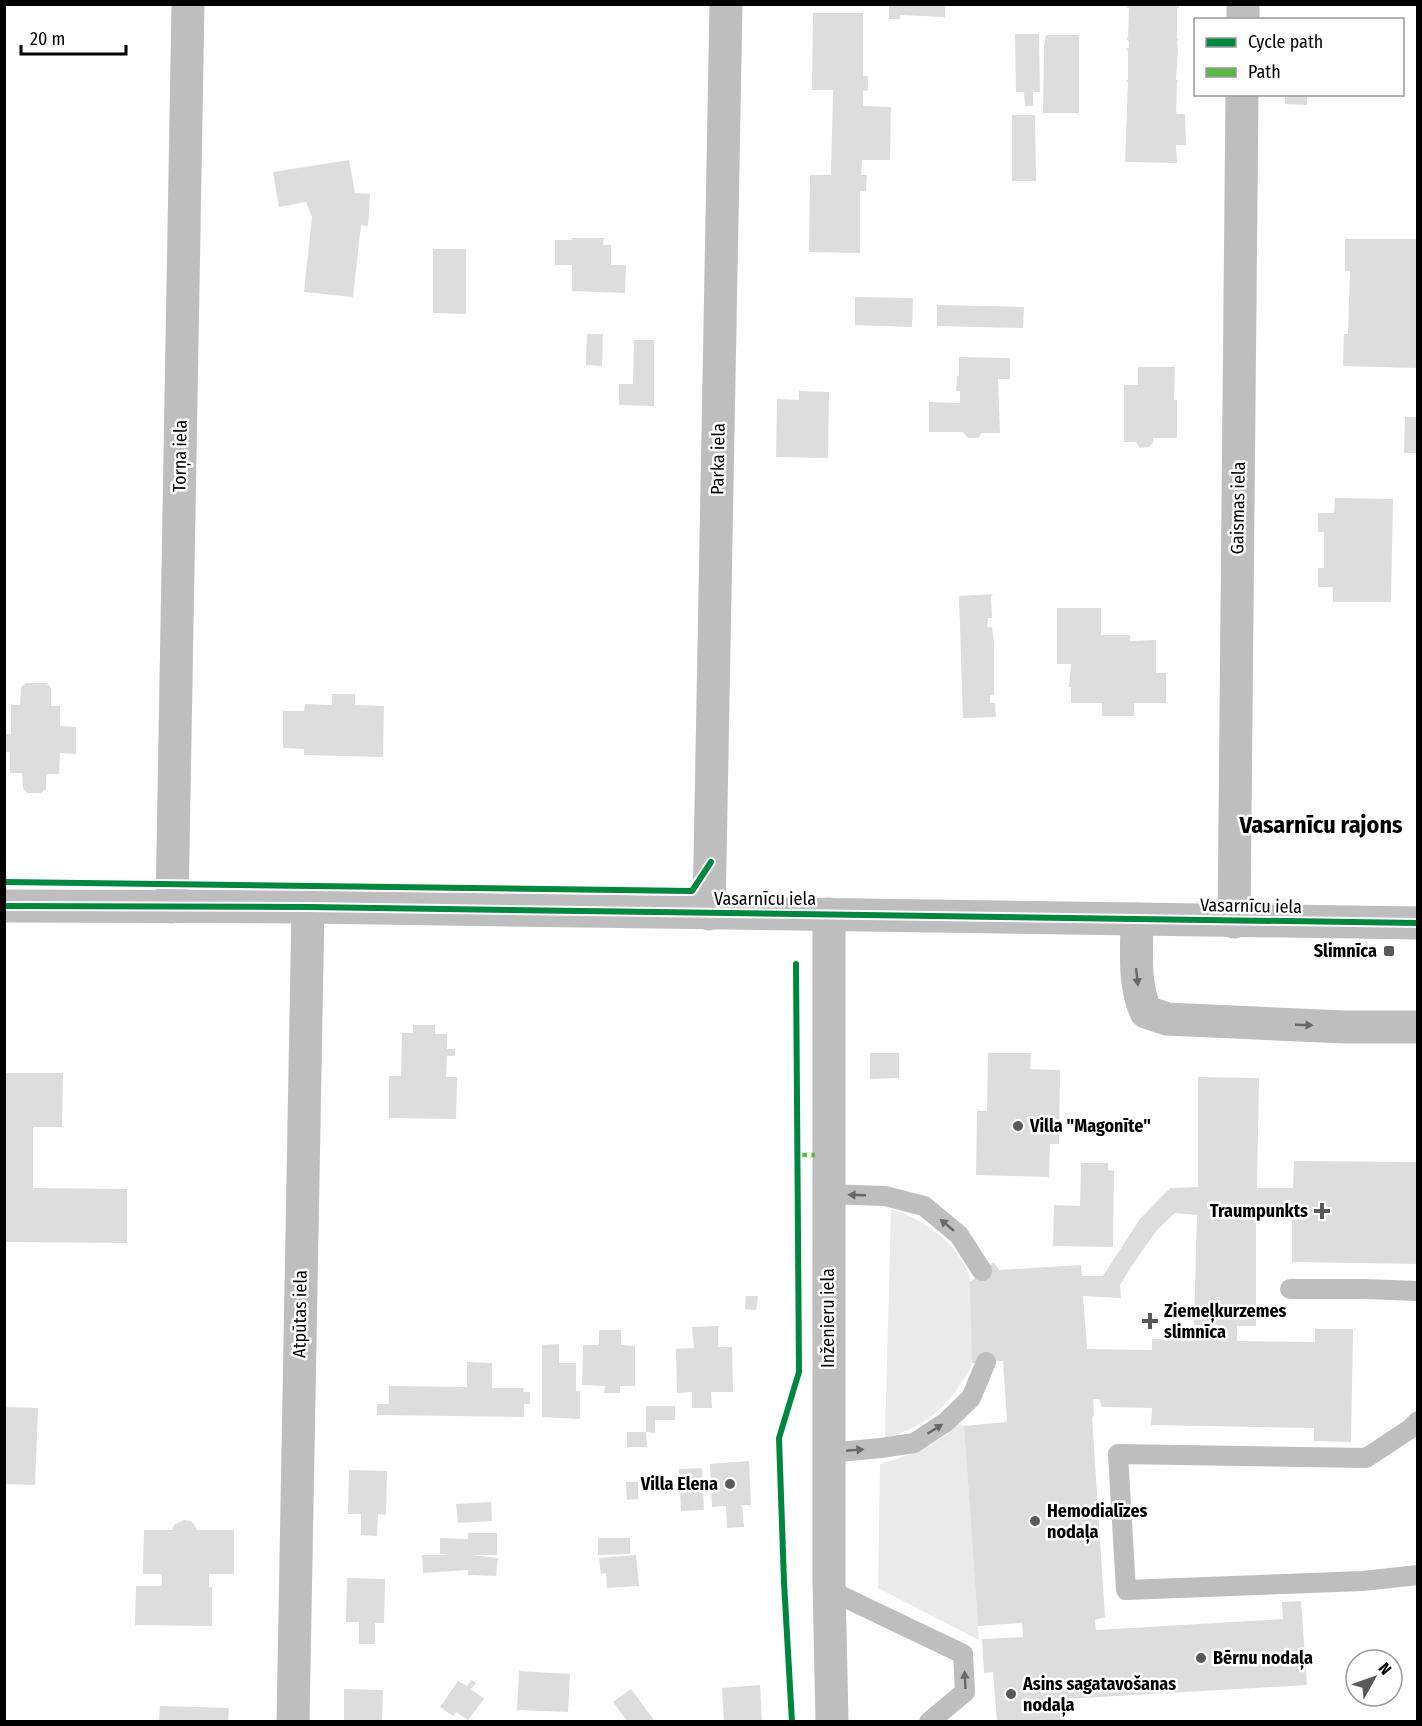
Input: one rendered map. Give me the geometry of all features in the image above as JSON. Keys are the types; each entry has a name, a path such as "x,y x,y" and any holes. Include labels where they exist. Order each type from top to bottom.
{"street":[{"name":"Torņa iela","path":"172,907 188,4"},
{"name":"Parka iela","path":"709,914 726,4"},
{"name":"Gaismas iela","path":"1234,922 1242,96"},
{"name":"Vasarnīcu iela","path":"4,906 829,914 1234,922 1418,923"},
{"name":"Atpūtas iela","path":"293,1722 308,908"},
{"name":"Inženieru iela","path":"829,914 829,1590 832,1722"},
{"path":"1137,919 1136,965 1140,997 1146,1012 1178,1020 1344,1027 1418,1027"}],"lane":[{"path":"828,1194 885,1196 924,1206 959,1235 982,1271"},
{"path":"1290,1289 1418,1291"},
{"path":"829,1453 914,1443 946,1422 971,1398 986,1362"},
{"path":"1418,1421 1410,1430 1366,1458 1118,1454 1126,1590 1363,1581 1418,1575"},
{"path":"829,1590 963,1654 965,1692 929,1722"}],"shaded area":[{"path":"891,1209 915,1219 939,1235 959,1256 966,1268 971,1285 973,1353 968,1373 938,1411 908,1430 885,1438"},
{"path":"959,1424 964,1426 979,1640 878,1588 880,1464 922,1449"}],"building":[{"path":"889,4 945,4 945,17 900,15 900,19 889,19"},
{"path":"1127,4 1179,4 1177,8 1176,112 1185,114 1186,145 1176,145 1177,163 1125,162 1128,82 1126,82 1128,80 1128,51 1126,48 1129,48 1127,37 1129,8"},
{"path":"813,13 863,13 863,76 868,76 868,90 863,91 863,106 891,107 890,160 862,160 861,175 867,175 866,191 860,191 860,253 809,252 810,175 831,175 833,90 812,90"},
{"path":"1015,34 1039,34 1040,92 1033,92 1033,106 1025,106 1024,92 1016,92"},
{"path":"1046,35 1079,35 1079,113 1043,113"},
{"path":"1285,96 1307,96 1307,105 1285,104"},
{"path":"1012,115 1035,115 1036,181 1012,181"},
{"path":"349,160 355,193 370,194 368,226 361,225 353,297 304,292 312,217 306,202 279,207 273,172"},
{"path":"572,238 604,238 603,245 611,245 611,265 626,265 625,293 572,291 572,265 555,265 555,240 572,240"},
{"path":"1345,239 1418,239 1416,368 1343,366 1344,334 1348,334 1350,271 1345,271"},
{"path":"433,249 466,249 466,314 433,313"},
{"path":"855,297 913,298 912,327 855,325"},
{"path":"937,305 1024,307 1023,328 937,326"},
{"path":"587,334 603,334 602,366 586,365"},
{"path":"634,340 654,340 654,406 619,405 619,384 633,384"},
{"path":"959,357 1010,358 1010,379 998,379 1000,433 982,433 978,438 968,438 963,432 929,432 929,402 960,403 960,391 956,391"},
{"path":"1138,367 1175,367 1174,400 1177,400 1177,438 1153,438 1149,447 1140,448 1136,442 1124,442 1124,385 1138,385"},
{"path":"799,391 829,392 828,458 776,457 777,399 799,400"},
{"path":"1405,417 1418,417 1418,453 1404,453"},
{"path":"1335,498 1393,499 1391,602 1333,602 1333,587 1318,587 1318,568 1324,568 1324,532 1318,532 1318,513 1334,513"},
{"path":"993,594 991,597 992,618 988,618 987,627 992,627 994,642 994,695 990,695 990,703 995,703 996,717 963,718 959,596"},
{"path":"1057,608 1101,608 1101,635 1130,635 1130,641 1156,640 1156,673 1166,673 1166,703 1134,703 1134,716 1102,716 1102,703 1071,703 1071,687 1069,687 1071,664 1057,664"},
{"path":"26,683 47,683 51,688 51,706 60,706 60,726 76,727 76,754 60,753 59,774 46,774 46,789 41,793 27,793 23,788 22,773 10,773 10,752 4,752 4,734 11,734 11,705 20,705 21,687"},
{"path":"332,694 355,694 355,705 384,706 383,757 304,755 304,749 283,748 283,711 304,711 305,704 332,705"},
{"path":"413,1025 435,1025 435,1034 447,1034 447,1049 455,1049 455,1056 447,1056 446,1077 457,1077 456,1119 389,1118 389,1076 401,1076 402,1033 413,1033"},
{"path":"870,1053 899,1053 899,1078 870,1079"},
{"name":"Villa \"Magonīte\"","path":"988,1053 1031,1053 1030,1069 1060,1070 1059,1144 1050,1144 1049,1177 976,1175 977,1111 987,1111"},
{"path":"5,1073 63,1073 62,1127 33,1127 33,1188 127,1189 127,1243 5,1242"},
{"path":"1198,1077 1259,1078 1257,1188 1293,1188 1294,1161 1418,1162 1418,1264 1292,1262 1292,1216 1256,1216 1256,1326 1237,1326 1237,1341 1315,1342 1315,1329 1353,1329 1351,1442 1314,1441 1314,1428 1151,1425 1152,1408 1102,1407 1099,1399 1093,1399 1094,1416 1092,1417 1105,1617 1095,1620 1096,1630 1283,1619 1282,1602 1301,1601 1307,1685 1064,1699 1065,1722 997,1722 993,1672 984,1673 982,1639 1023,1637 1022,1623 978,1626 964,1426 1007,1422 1003,1361 972,1363 970,1282 994,1262 999,1270 1081,1265 1082,1276 1103,1276 1140,1219 1170,1188 1198,1187","holes":["1175,1213 1197,1215 1194,1325 1218,1325 1217,1340 1152,1339 1152,1350 1087,1349 1083,1296 1121,1298 1120,1285 1156,1231"]},
{"path":"1081,1163 1108,1163 1108,1170 1114,1171 1113,1247 1053,1246 1054,1205 1080,1206"},
{"path":"746,1296 758,1296 756,1310 745,1309"},
{"path":"718,1326 718,1347 732,1347 733,1392 711,1392 712,1408 692,1408 692,1392 677,1393 676,1349 694,1348 692,1327"},
{"path":"599,1330 621,1330 621,1345 635,1346 635,1386 620,1386 620,1393 604,1393 605,1386 582,1385 583,1345 599,1345"},
{"path":"559,1344 559,1363 576,1363 576,1391 580,1391 580,1419 542,1417 542,1345"},
{"path":"467,1362 492,1363 492,1388 524,1388 523,1392 530,1392 530,1404 524,1404 524,1417 377,1415 377,1404 389,1404 389,1386 467,1387"},
{"path":"646,1406 675,1406 675,1420 655,1420 655,1433 646,1432"},
{"path":"4,1407 38,1408 35,1485 4,1484"},
{"path":"627,1432 646,1432 647,1447 627,1447"},
{"name":"Villa Elena","path":"749,1461 751,1505 742,1505 744,1527 727,1528 726,1506 712,1507 710,1464"},
{"path":"702,1468 704,1510 681,1511 679,1469"},
{"path":"349,1470 387,1471 386,1515 378,1514 377,1536 361,1535 361,1514 348,1514"},
{"path":"626,1482 638,1482 638,1499 627,1500"},
{"path":"491,1502 492,1521 458,1523 456,1504"},
{"path":"184,1520 194,1524 197,1530 234,1530 234,1574 209,1574 209,1587 212,1587 212,1626 135,1625 136,1586 162,1586 162,1574 143,1574 144,1530 172,1530 174,1525"},
{"path":"468,1533 497,1533 497,1555 472,1555 498,1558 496,1576 468,1575 468,1570 423,1573 422,1555 450,1555 440,1554 440,1538 468,1539"},
{"path":"598,1538 630,1538 630,1554 598,1555"},
{"path":"636,1555 639,1586 607,1588 606,1573 601,1574 599,1558"},
{"path":"347,1578 385,1579 384,1623 375,1623 375,1644 359,1644 359,1622 346,1622"},
{"path":"519,1671 570,1674 568,1712 517,1710"},
{"path":"471,1680 476,1683 471,1689 484,1699 468,1720 456,1712 453,1716 440,1707 458,1681 467,1686"},
{"path":"760,1685 762,1722 724,1722 722,1688"},
{"path":"344,1689 383,1690 382,1722 344,1722"},
{"path":"631,1689 654,1720 652,1722 628,1722 613,1702"},
{"path":"160,1706 229,1708 228,1722 159,1722"}],"marked path":[{"path":"798,1155 815,1155"}],"cycle path":[{"path":"4,882 692,891 711,862"},
{"path":"4,906 308,907 1418,923"},
{"path":"792,1722 779,1438 799,1372 796,964"}],"place":[{"name":"Slimnīca","path":"1389,951"},
{"name":"Villa \"Magonīte\"","path":"1018,1126"},
{"name":"Traumpunkts","path":"1322,1211"},
{"name":"Ziemeļkurzemes slimnīca","path":"1150,1321"},
{"name":"Villa Elena","path":"730,1484"},
{"name":"Hemodialīzes nodaļa","path":"1035,1521"},
{"name":"Bērnu nodaļa","path":"1201,1658"},
{"name":"Asins sagatavošanas nodaļa","path":"1011,1694"}],"district":[{"name":"Vasarnīcu rajons","path":"1321,825"}]}
